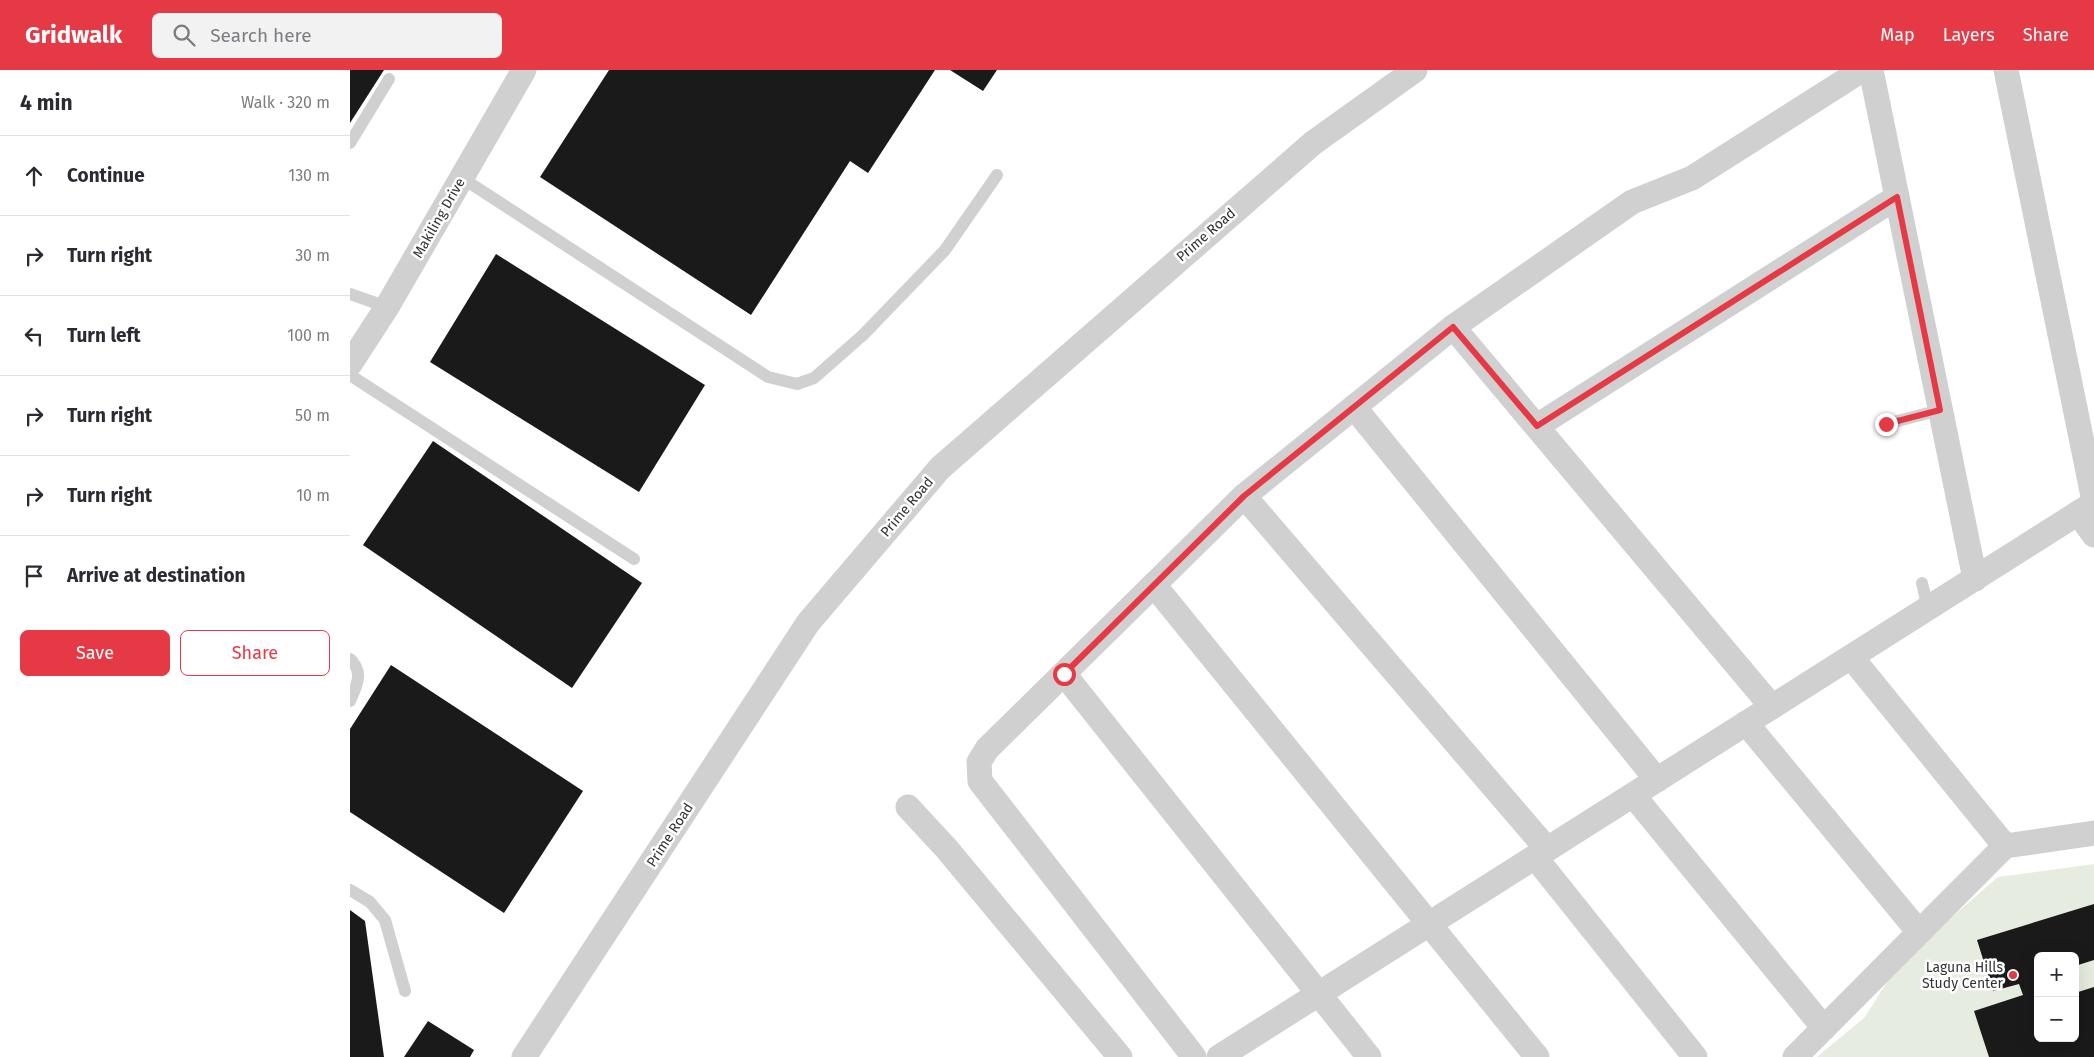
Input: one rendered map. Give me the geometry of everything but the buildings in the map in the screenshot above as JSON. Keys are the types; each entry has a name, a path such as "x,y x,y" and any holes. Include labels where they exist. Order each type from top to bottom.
{"street":[{"name":"Makiling Drive","path":"350,364 387,307 524,70"},
{"name":"Prime Road","path":"524,1057 808,624 940,468 1313,143 1415,70"},
{"path":"1194,1057 980,781 979,762 987,750 1244,496 1453,327 1632,202 1692,178 1862,70"},
{"path":"1871,70 1975,579"},
{"path":"2006,70 2094,535"},
{"path":"1537,426 1897,197"},
{"path":"1453,327 1772,707"},
{"path":"1354,407 1657,780"},
{"path":"1244,496 1541,853 1695,1057"},
{"path":"1219,1057 1746,723 1852,658 2089,506"},
{"path":"1154,584 1431,923 1537,1057"},
{"path":"1852,658 2005,846"},
{"path":"1064,674 1369,1057"},
{"path":"1746,723 1919,932"},
{"path":"1633,795 1824,1028"},
{"path":"908,807 946,848 1120,1057"},
{"path":"1795,1057 2005,846 2094,833"}],"lane":[{"path":"350,143 389,79"},
{"path":"462,178 768,377 798,384 814,378 863,334 946,250 996,175"},
{"path":"350,294 387,307"},
{"path":"350,375 634,559"},
{"path":"1886,424 1940,410"},
{"path":"1922,583 1928,609"},
{"path":"350,658 357,666 359,678 350,701"},
{"path":"350,890 370,902 385,920 405,991"}],"shaded area":[{"path":"2094,864 2094,1057 1817,1057 1865,1017 1899,963 1998,877"}],"place":[{"name":"Laguna Hills Study Center","path":"2013,975"}],"route":[{"path":"1064,674 1244,496 1453,327 1537,426 1897,197 1940,410 1886,424"}]}
